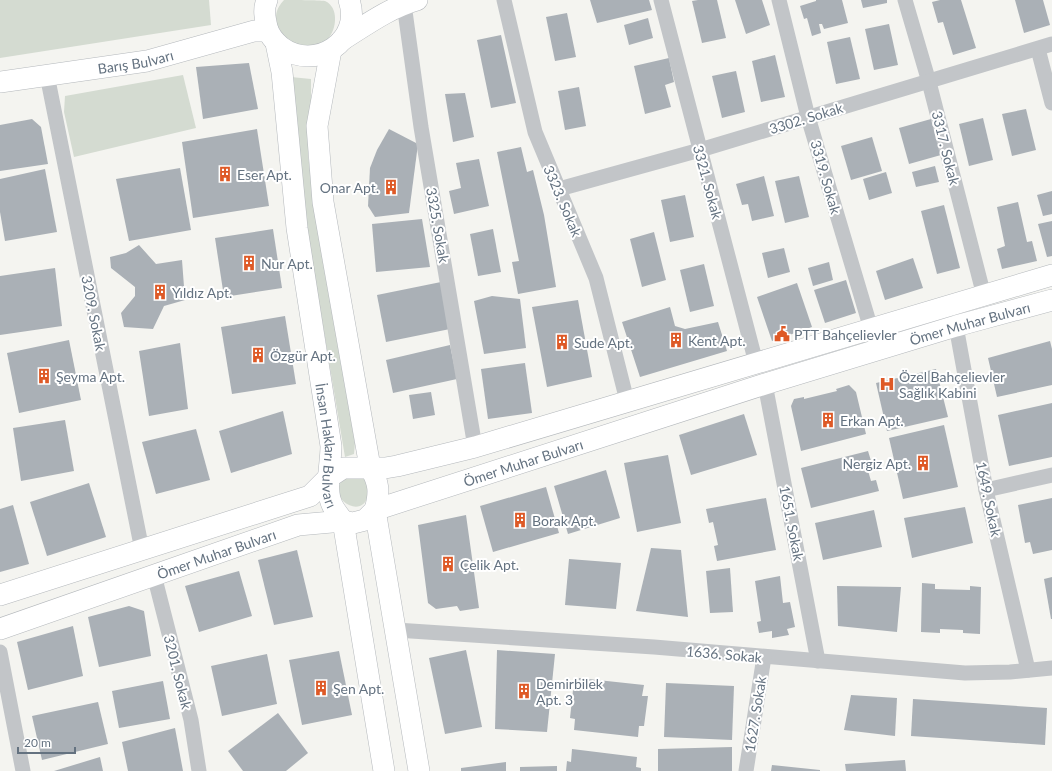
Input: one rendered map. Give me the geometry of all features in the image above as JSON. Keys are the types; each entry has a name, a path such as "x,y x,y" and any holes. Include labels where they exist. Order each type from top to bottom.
{"main road":[{"path":"349,0 352,17 349,29 337,45 317,126 323,202 370,467 377,480 379,497 375,510 419,771"},
{"name":"İnsan Hakları Bulvarı","path":"265,1 264,17 272,37 282,72 297,228 331,446 331,463 328,478 331,502 343,521 377,767"},
{"path":"272,37 288,52 302,56 318,56 381,15 410,2"},
{"name":"Barış Bulvarı","path":"0,82 147,61 254,30 272,37"},
{"name":"Ömer Muhar Bulvarı","path":"0,595 310,496 328,478 343,468 385,468 475,447 1052,276"},
{"name":"Ömer Muhar Bulvarı","path":"0,629 298,525 343,521 353,523 365,520 375,510 765,384 956,326 1052,300"}],"street":[{"name":"3323. Sokak","path":"504,0 534,132 596,278 627,401"},
{"name":"3321. Sokak","path":"661,0 756,363"},
{"name":"3319. Sokak","path":"779,0 808,117 871,329"},
{"name":"3317. Sokak","path":"905,0 929,82 984,296"},
{"name":"3325. Sokak","path":"410,2 421,127 475,447"},
{"name":"3302. Sokak","path":"559,190 700,150 1045,47"},
{"path":"1045,47 1052,104"},
{"name":"3209. Sokak","path":"46,75 142,550"},
{"name":"1649. Sokak","path":"956,326 986,490 1028,670"},
{"name":"1651. Sokak","path":"765,384 818,662"},
{"path":"986,490 1052,475"},
{"name":"3201. Sokak","path":"154,574 190,720 199,771"},
{"name":"1636. Sokak","path":"396,630 654,648 965,674 1052,668"},
{"path":"0,652 23,771"},
{"name":"1627. Sokak","path":"746,771 764,657"}],"shaded area":[{"path":"0,0 209,0 211,25 0,58"},
{"path":"284,0 325,1 330,4 333,8 335,24 328,39 311,49 285,41 276,20 277,11"},
{"path":"183,75 196,128 74,157 64,112 65,96"},
{"path":"291,77 311,79 308,155 318,234 355,443 354,454 345,457 309,242"},
{"path":"347,476 362,477 368,485 368,494 365,502 359,506 352,506 346,503 341,498 338,491 340,484"}],"building":[{"path":"590,0 649,0 652,10 597,23"},
{"path":"717,0 726,38 702,43 692,1"},
{"path":"735,0 762,0 770,25 746,34"},
{"path":"816,0 842,0 848,23 824,29 822,24 819,24 821,33 812,36 807,18 804,19 800,6"},
{"path":"861,0 887,0 887,3 863,8"},
{"path":"940,0 961,0 976,48 953,55 943,22 938,23 932,2"},
{"path":"1015,0 1043,0 1050,25 1024,33"},
{"path":"567,13 576,57 555,61 546,17"},
{"path":"648,18 653,38 629,45 624,25"},
{"path":"889,24 898,65 874,70 865,29"},
{"path":"501,35 516,103 491,108 477,40"},
{"path":"850,37 860,79 836,84 827,42"},
{"path":"775,55 785,97 761,102 752,61"},
{"path":"669,58 674,82 665,85 671,107 645,114 634,66"},
{"path":"249,63 258,109 203,119 196,67"},
{"path":"736,71 745,112 722,118 712,76"},
{"path":"579,87 586,126 565,130 558,91"},
{"path":"465,93 474,137 453,142 445,94"},
{"path":"1026,109 1036,150 1012,156 1002,114"},
{"path":"983,118 993,160 969,166 959,124"},
{"path":"32,119 41,127 48,164 0,171 0,125"},
{"path":"931,119 941,155 909,164 899,128"},
{"name":"Eser Apt.","path":"257,129 269,206 193,218 182,142"},
{"name":"Onar Apt.","path":"389,129 418,144 409,213 375,217 368,206 370,168 377,150"},
{"path":"872,137 882,171 851,180 841,146"},
{"path":"521,147 527,172 533,170 544,215 556,287 518,294 512,262 519,261 497,152"},
{"path":"479,159 489,206 454,214 449,191 461,188 456,163"},
{"path":"935,166 939,182 916,187 912,172"},
{"path":"180,168 191,230 129,241 116,179"},
{"path":"45,169 57,232 5,241 0,212 0,179"},
{"path":"886,172 892,193 869,200 863,179"},
{"path":"764,176 774,216 752,221 748,204 742,205 736,184"},
{"path":"799,176 809,217 785,223 775,181"},
{"path":"1052,191 1052,214 1043,216 1037,195"},
{"path":"685,195 694,237 670,242 661,200"},
{"path":"1018,202 1027,242 1032,241 1037,261 1002,269 997,249 1005,246 997,207"},
{"path":"944,205 960,268 937,274 921,211"},
{"path":"422,219 430,267 376,272 372,224"},
{"path":"1052,221 1052,256 1047,257 1038,224"},
{"name":"Nur Apt.","path":"273,229 282,288 224,297 215,238"},
{"path":"493,229 501,272 478,276 470,234"},
{"path":"654,232 666,280 642,287 630,239"},
{"name":"Yıldız Apt.","path":"139,245 156,264 182,260 185,300 164,306 153,329 124,327 121,313 135,296 135,287 111,268 110,257 126,253"},
{"path":"784,248 790,272 768,278 762,253"},
{"path":"913,258 923,288 885,300 876,271"},
{"path":"829,262 833,280 813,286 808,268"},
{"path":"704,264 714,306 690,312 680,270"},
{"path":"55,268 62,326 0,335 0,276"},
{"path":"846,280 856,313 825,323 814,290"},
{"path":"441,282 450,329 386,342 377,295"},
{"path":"797,283 812,327 772,341 757,297"},
{"path":"492,296 520,299 526,348 484,354 474,301"},
{"name":"Sude Apt.","path":"578,300 592,377 547,387 532,307"},
{"name":"Kent Apt.","path":"670,307 675,326 685,329 718,322 727,351 640,377 622,322"},
{"name":"Özgür Apt.","path":"285,316 296,384 232,394 221,327"},
{"name":"Şeyma Apt.","path":"69,340 81,400 19,413 7,353"},
{"path":"1050,341 1052,349 1052,385 997,397 988,358"},
{"path":"180,343 188,409 149,416 139,351"},
{"path":"450,345 457,379 393,393 386,360"},
{"path":"525,363 532,413 488,419 481,369"},
{"path":"936,369 948,417 887,431 876,383"},
{"name":"Erkan Apt.","path":"849,385 856,392 866,434 801,451 791,406 794,399 804,397 804,399 837,391 836,389"},
{"path":"431,392 435,415 413,419 409,395"},
{"path":"1052,403 1052,457 1009,466 998,415"},
{"path":"283,411 292,454 231,473 219,431"},
{"path":"744,414 757,455 691,475 679,435"},
{"path":"65,420 74,471 21,481 13,428"},
{"name":"Nergiz Apt.","path":"944,425 958,487 903,499 889,438"},
{"path":"196,429 210,480 156,494 142,442"},
{"path":"868,451 872,464 867,467 871,481 876,480 879,491 811,508 801,468"},
{"path":"668,455 681,523 637,532 624,463"},
{"path":"606,470 620,518 568,534 554,486"},
{"path":"89,483 106,537 47,556 30,502"},
{"name":"Borak Apt.","path":"546,487 559,533 493,552 480,506"},
{"path":"766,498 776,550 717,561 714,546 718,545 713,522 709,523 706,509"},
{"path":"1052,498 1052,550 1033,554 1030,542 1025,543 1018,505"},
{"path":"13,505 29,564 0,572 0,509"},
{"path":"965,507 973,543 912,558 904,518"},
{"path":"874,510 882,547 823,560 815,523"},
{"name":"Çelik Apt.","path":"466,515 479,608 460,611 457,606 436,609 428,603 418,525"},
{"path":"651,548 681,550 688,617 636,611"},
{"path":"297,550 313,617 274,625 258,560"},
{"path":"569,559 621,563 616,609 565,605"},
{"path":"730,568 733,612 710,613 706,571"},
{"path":"239,571 252,616 199,632 185,586"},
{"path":"780,576 783,603 790,602 795,627 787,629 789,635 772,638 772,631 759,633 757,622 761,621 755,581"},
{"path":"1052,577 1052,619 1051,619 1044,579"},
{"path":"922,583 935,584 935,589 970,590 970,586 981,587 980,634 963,633 963,630 940,629 940,633 921,632"},
{"path":"837,586 901,587 897,632 838,626"},
{"path":"129,606 144,611 151,656 99,667 88,617"},
{"path":"73,626 83,676 28,690 17,642"},
{"path":"466,650 482,727 445,734 429,658"},
{"name":"Demirbilek Apt. 3","path":"497,650 555,654 547,732 495,729"},
{"name":"Şen Apt.","path":"339,651 352,715 302,725 289,660"},
{"path":"267,654 277,704 222,716 211,666"},
{"path":"579,678 644,685 642,696 648,696 644,726 639,726 638,737 574,730 575,719 570,718 573,690 578,690"},
{"path":"163,681 170,719 119,728 112,691"},
{"path":"666,683 734,686 732,740 664,737"},
{"path":"851,695 897,698 895,736 844,730"},
{"path":"913,699 1047,708 1045,745 911,736"},
{"path":"98,702 108,744 42,760 32,716"},
{"path":"278,713 308,753 286,771 243,771 228,751"},
{"path":"175,728 183,771 128,771 122,742"},
{"path":"732,747 732,771 658,771 658,749"},
{"path":"572,749 637,757 636,767 641,768 641,771 566,771 567,761 571,762"},
{"path":"100,757 103,771 54,771"},
{"path":"905,760 906,771 846,771 845,764"},
{"path":"506,762 506,771 461,771 461,768"},
{"path":"772,765 820,770 820,771 771,771"},
{"path":"557,766 557,771 520,771 520,767"}],"place":[{"name":"Eser Apt.","path":"225,174"},
{"name":"Onar Apt.","path":"391,187"},
{"name":"Nur Apt.","path":"249,263"},
{"name":"Yıldız Apt.","path":"160,292"},
{"name":"PTT Bahçelievler","path":"782,334"},
{"name":"Kent Apt.","path":"676,340"},
{"name":"Sude Apt.","path":"562,342"},
{"name":"Özgür Apt.","path":"258,355"},
{"name":"Şeyma Apt.","path":"44,376"},
{"name":"Özel Bahçelievler Sağlık Kabini","path":"887,384"},
{"name":"Erkan Apt.","path":"828,420"},
{"name":"Nergiz Apt.","path":"923,463"},
{"name":"Borak Apt.","path":"520,520"},
{"name":"Çelik Apt.","path":"448,564"},
{"name":"Şen Apt.","path":"321,688"},
{"name":"Demirbilek Apt. 3","path":"524,691"}]}
